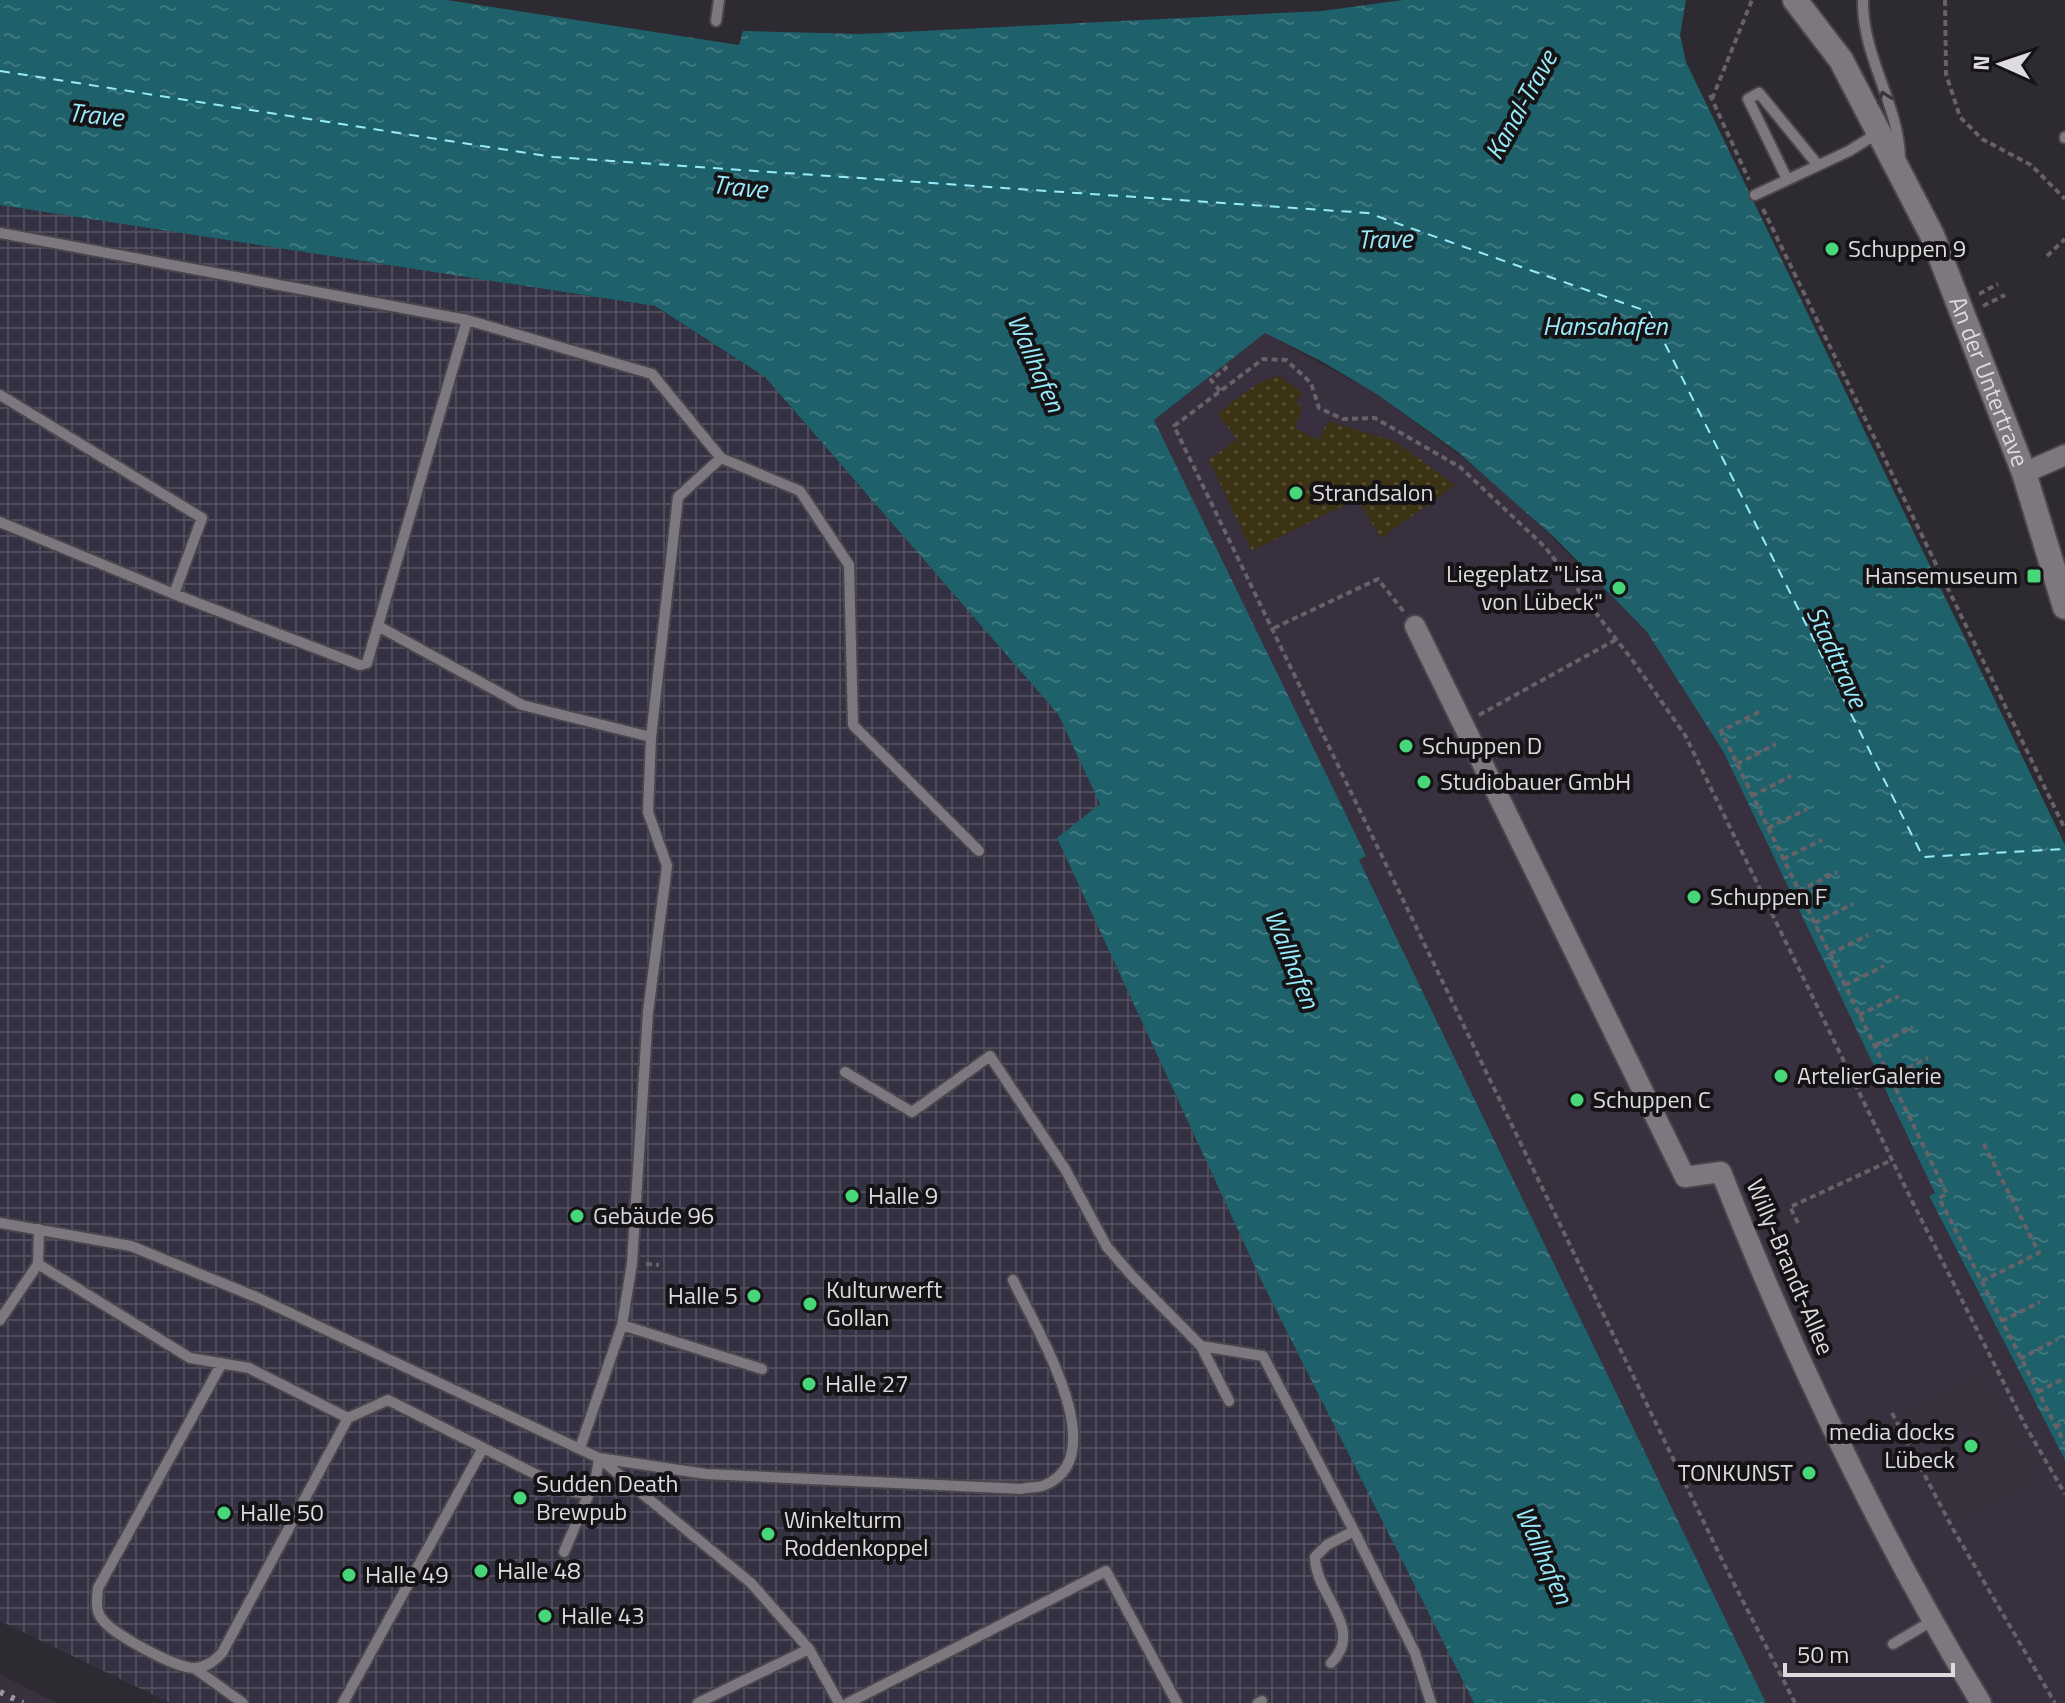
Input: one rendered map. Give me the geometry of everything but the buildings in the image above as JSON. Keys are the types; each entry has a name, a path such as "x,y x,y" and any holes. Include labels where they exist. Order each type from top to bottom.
{"main road":[{"name":"An der Untertrave","path":"1795,0 1831,43 1901,173 1937,249 2024,473 2065,607"}],"street":[{"path":"2024,473 2065,455"},
{"name":"Willy-Brandt-Allee","path":"1415,626 1685,1177 1721,1172 1765,1286 1876,1515 1932,1621 1981,1703"}],"lane":[{"path":"716,21 719,0"},
{"path":"1863,0 1874,70 1900,141 1901,173"},
{"path":"1860,80 1874,70"},
{"path":"1787,179 1748,99 1759,93 1817,164"},
{"path":"1755,195 1849,151 1878,133"},
{"path":"0,233 467,320 652,374 721,458 800,491 849,565 853,725 979,851"},
{"path":"0,522 174,594 360,665 367,663 467,320"},
{"path":"0,395 202,518 174,594"},
{"path":"580,1448 622,1325 632,1263 648,1012 667,866 648,812 651,737 678,497 721,458"},
{"path":"378,626 522,705 651,737"},
{"path":"845,1072 912,1112 990,1056 1065,1169 1107,1247 1201,1346 1229,1401"},
{"path":"0,1223 131,1246 256,1297 599,1458 751,1583 809,1649 839,1703"},
{"path":"0,1320 38,1264 39,1229"},
{"path":"38,1264 190,1358 249,1368 348,1418"},
{"path":"599,1458 706,1474 1021,1489 1046,1485 1067,1466 1074,1450 1073,1412 1013,1280"},
{"path":"622,1325 762,1369"},
{"path":"1201,1346 1263,1356 1415,1653 1431,1703"},
{"path":"222,1363 98,1588 96,1602 100,1617 109,1627 176,1664 194,1668 243,1703"},
{"path":"194,1668 210,1664 222,1653 348,1418 388,1400 569,1491 582,1493 591,1488"},
{"path":"343,1703 483,1448"},
{"path":"564,1552 591,1488 599,1458"},
{"path":"1331,1663 1342,1652 1346,1639 1315,1570 1315,1557 1327,1545 1354,1531"},
{"path":"848,1703 1106,1571 1177,1703"},
{"path":"1893,1644 1932,1621"},
{"path":"698,1703 809,1649"}],"path":[{"path":"1752,0 1711,97 1755,195 2065,829"},
{"path":"1945,0 1946,74 1960,117 1982,139 2031,165 2065,199"},
{"path":"2047,256 2065,239"},
{"path":"1220,391 1211,380 1226,368 1224,365"},
{"path":"1274,628 1378,579 1415,626"},
{"path":"1464,723 1617,639"},
{"path":"1759,712 1721,731 1947,1194 1939,1198 2065,1444"},
{"path":"1737,764 1776,744"},
{"path":"1752,796 1791,776"},
{"path":"1768,828 1807,809"},
{"path":"1783,859 1822,840"},
{"path":"1799,891 1837,872"},
{"path":"1815,923 1853,904"},
{"path":"1830,954 1868,935"},
{"path":"1845,985 1884,966"},
{"path":"1859,1015 1899,996"},
{"path":"1875,1046 1913,1027"},
{"path":"1890,1077 1928,1058"},
{"path":"1982,1281 2039,1253 1983,1142"},
{"path":"1798,1223 1790,1207 1892,1160"},
{"path":"2002,1321 2040,1302"},
{"path":"2020,1359 2058,1339"},
{"path":"2038,1392 2065,1378"},
{"path":"1892,1413 1953,1529 2055,1703"},
{"path":"2055,1427 2065,1422"}],"shaded area":[{"path":"0,205 654,306 765,377 1058,714 1101,804 1057,838 1262,1282 1474,1703 170,1703 0,1621"},
{"path":"1265,333 1378,395 1500,486 1647,632 1723,751 1936,1193 1929,1197 2065,1460 2065,1703 1766,1703 1359,860 1365,856 1154,420"},
{"name":"media docks Lübeck","path":"1984,1368 2044,1482 1959,1526 1898,1411"},
{"path":"0,1674 56,1703 0,1703"}],"sand":[{"path":"1279,376 1302,393 1297,401 1302,409 1295,428 1319,440 1328,421 1396,442 1455,485 1381,538 1357,499 1252,551 1209,460 1237,439 1218,414 1255,386"}],"water":[{"path":"0,0 447,0 739,45 743,31 860,34 1322,11 1403,0 1686,0 1680,35 1686,62 2065,845 2065,1460 1929,1196 1935,1193 1723,751 1647,632 1556,539 1458,452 1378,395 1323,362 1265,333 1154,420 1366,856 1359,860 1766,1703 1474,1703 1262,1282 1057,838 1100,804 1058,714 765,377 655,306 0,205"}],"ferry route":[{"path":"0,71 553,157 1368,213 1649,312 1923,857 2065,849"}],"railway":[{"path":"0,1692 23,1703"}],"place":[{"name":"Schuppen 9","path":"1832,249"},
{"name":"Strandsalon","path":"1296,493"},
{"name":"Hansemuseum","path":"2034,576"},
{"name":"Liegeplatz \"Lisa von Lübeck\"","path":"1619,588"},
{"name":"Schuppen D","path":"1406,746"},
{"name":"Studiobauer GmbH","path":"1424,782"},
{"name":"Schuppen F","path":"1694,897"},
{"name":"ArtelierGalerie","path":"1781,1076"},
{"name":"Schuppen C","path":"1577,1100"},
{"name":"Halle 9","path":"852,1196"},
{"name":"Gebäude 96","path":"577,1216"},
{"name":"Halle 5","path":"754,1296"},
{"name":"Kulturwerft Gollan","path":"810,1304"},
{"name":"Halle 27","path":"809,1384"},
{"name":"media docks Lübeck","path":"1971,1446"},
{"name":"TONKUNST","path":"1809,1473"},
{"name":"Sudden Death Brewpub","path":"520,1498"},
{"name":"Halle 50","path":"224,1513"},
{"name":"Winkelturm Roddenkoppel","path":"768,1534"},
{"name":"Halle 48","path":"481,1571"},
{"name":"Halle 49","path":"349,1575"},
{"name":"Halle 43","path":"545,1616"}],"water label":[{"name":"Kanal-Trave","path":"1521,105"},
{"name":"Trave","path":"96,115"},
{"name":"Trave","path":"740,187"},
{"name":"Trave","path":"1385,239"},
{"name":"Hansahafen","path":"1605,326"},
{"name":"Wallhafen","path":"1036,363"},
{"name":"Stadttrave","path":"1837,657"},
{"name":"Wallhafen","path":"1292,959"},
{"name":"Wallhafen","path":"1544,1555"}]}
